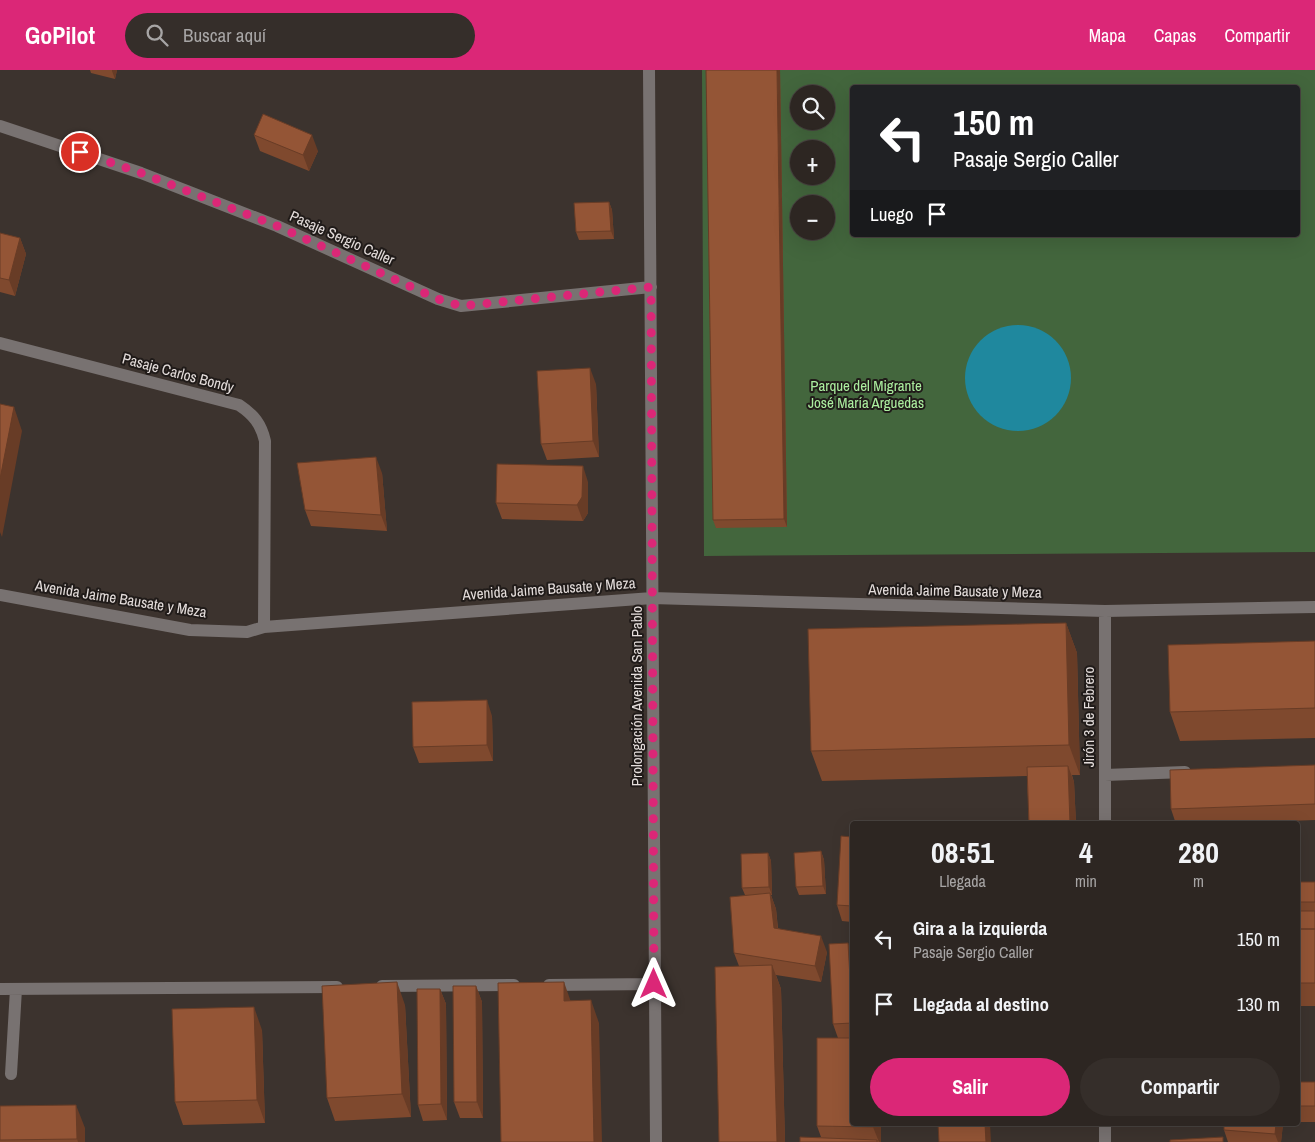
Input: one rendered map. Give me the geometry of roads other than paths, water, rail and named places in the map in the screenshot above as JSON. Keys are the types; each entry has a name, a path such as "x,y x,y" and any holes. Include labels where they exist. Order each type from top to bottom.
{"street":[{"name":"Prolongación Avenida San Pablo","path":"649,70 656,1142"},
{"name":"Pasaje Sergio Caller","path":"0,126 141,173 277,226 433,297 461,306 651,287"},
{"name":"Pasaje Carlos Bondy","path":"0,343 239,406 254,415 266,441 264,627"},
{"name":"Avenida Jaime Bausate y Meza","path":"0,595 190,630 247,632 264,627 652,598 852,606 1105,611 1315,607"},
{"name":"Jirón 3 de Febrero","path":"1105,611 1105,821"},
{"path":"1105,775 1198,771"},
{"path":"0,990 654,984"},
{"path":"11,1074 16,990"},
{"path":"1105,1126 1105,1142"}],"water":[{"path":"1018,325 1038,329 1056,340 1067,358 1071,378 1067,398 1056,416 1038,427 1018,431 998,427 980,416 969,398 965,378 969,358 980,340 998,329"}],"park label":[{"name":"Parque del Migrante José María Arguedas","path":"866,394"}]}
